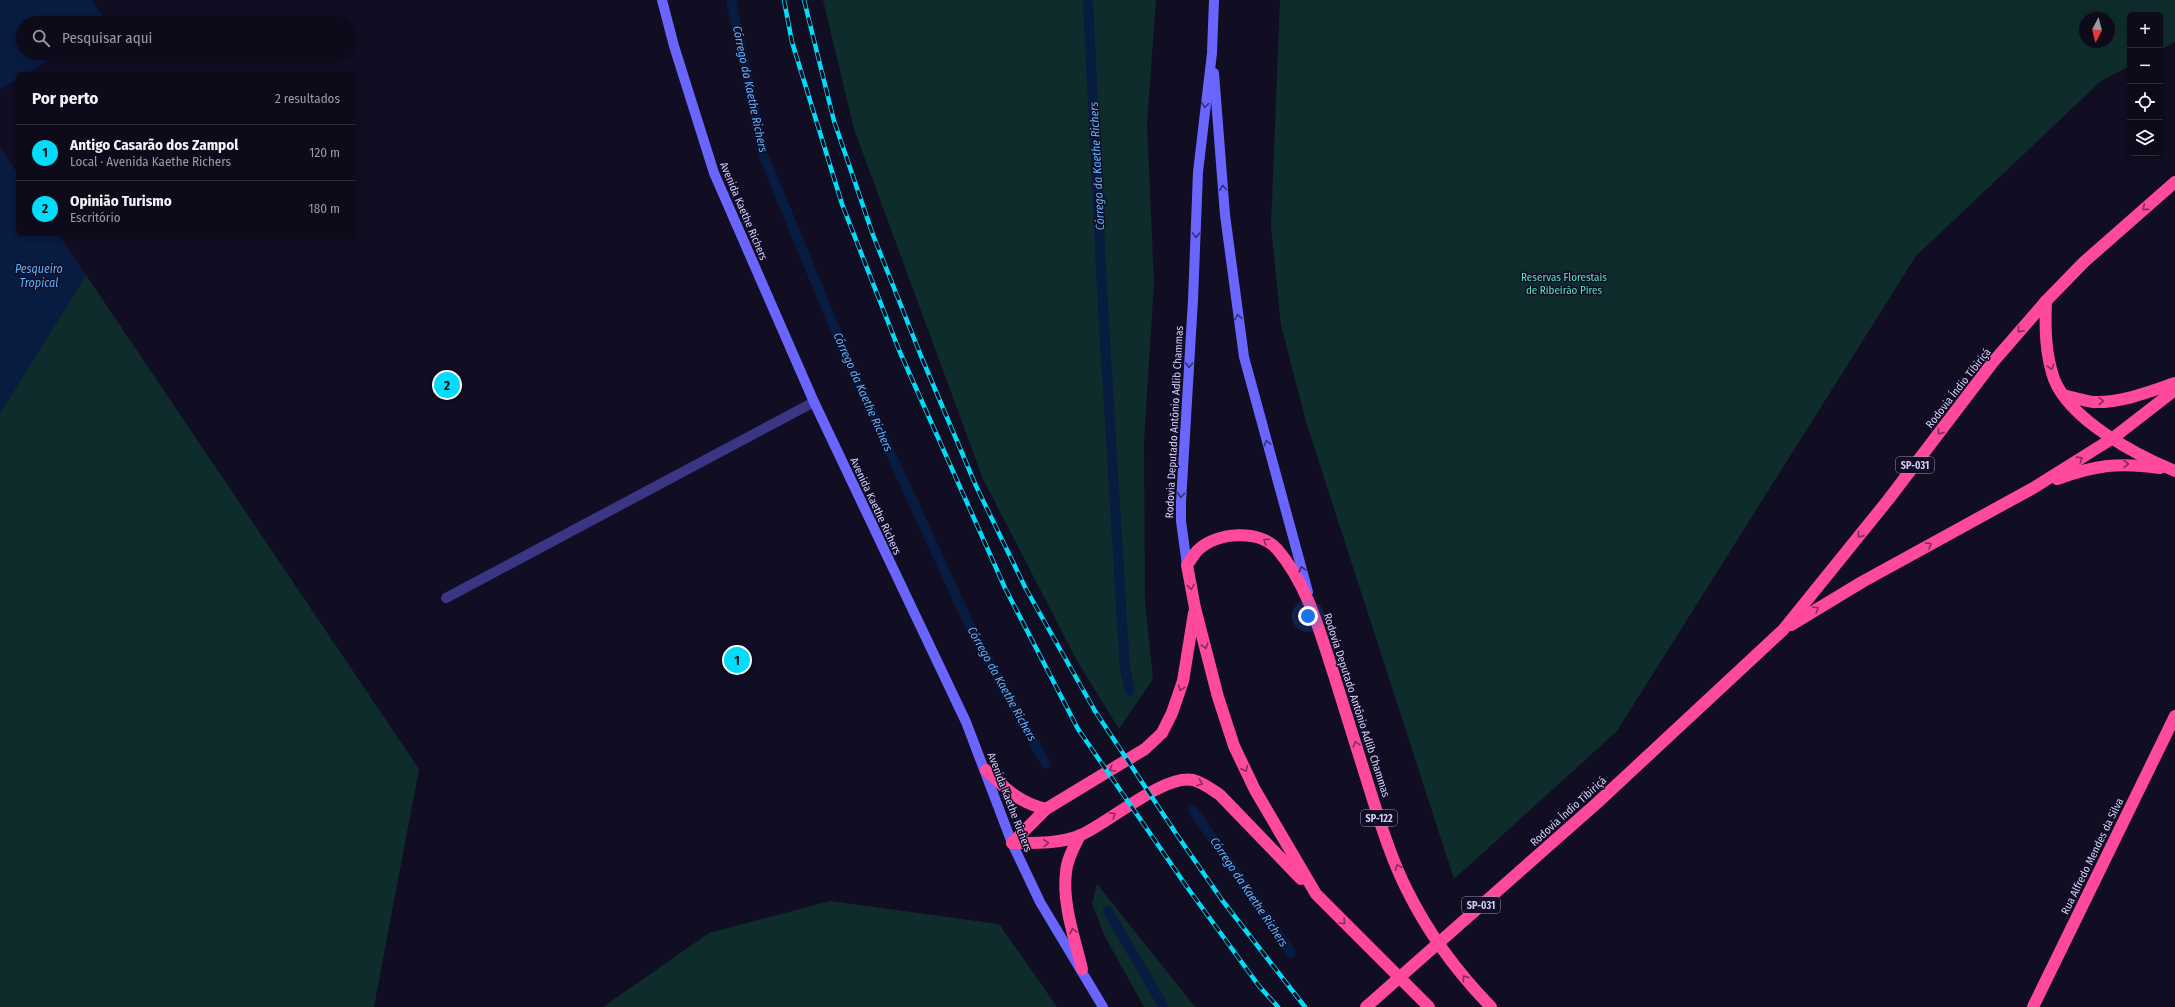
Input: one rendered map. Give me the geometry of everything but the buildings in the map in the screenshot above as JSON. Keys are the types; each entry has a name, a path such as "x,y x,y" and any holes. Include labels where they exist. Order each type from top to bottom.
{"highway":[{"name":"Rodovia Índio Tibiriçá","path":"1366,1007 1597,803 1783,630 1888,500 1993,362 2046,301 2084,262 2175,182"},
{"path":"2046,301 2045,333 2047,355 2054,379 2063,395 2083,417 2113,438 2173,470"},
{"path":"2063,395 2092,402 2111,401 2130,398 2175,383"},
{"name":"Rodovia Índio Tibiriçá","path":"1783,630 1862,582 2035,486 2113,438 2175,390"},
{"path":"2035,486 2095,466 2134,464 2173,470"},
{"path":"1187,565 1198,550 1221,538 1245,534 1263,538 1276,549 1290,568 1312,606"},
{"name":"Rodovia Deputado Antônio Adlib Chammas","path":"1187,565 1195,608 1218,697 1234,746 1255,790 1316,894 1429,1007"},
{"name":"Rodovia Deputado Antônio Adlib Chammas","path":"1312,606 1383,831 1408,891 1437,940 1469,985 1491,1007"},
{"path":"1012,843 1046,809 1145,749 1162,733 1172,713 1183,681 1195,608"},
{"name":"Rua Alfredo Mendes da Silva","path":"2033,1007 2175,716"},
{"path":"986,770 1018,798 1029,805 1046,809"},
{"path":"1012,843 1056,842 1080,835 1163,786 1181,780 1192,780 1204,784 1220,795 1316,894"},
{"path":"1080,835 1072,852 1066,872 1070,918 1082,969"}],"main road":[{"name":"Avenida Kaethe Richers","path":"662,0 674,46 714,174 814,402 966,722 986,770 1012,843 1040,902 1082,969 1103,1007"},
{"name":"Rodovia Deputado Antônio Adlib Chammas","path":"1187,565 1181,521 1181,502 1193,300 1198,172 1212,53 1214,0"},
{"name":"Rodovia Deputado Antônio Adlib Chammas","path":"1212,53 1225,215 1244,357 1312,606"}],"street":[{"path":"446,598 814,402"}],"green space":[{"path":"823,0 1156,0 1147,123 1154,283 1144,441 1145,601 1153,679 1119,729 1076,659 983,479 854,129"},
{"name":"Reservas Florestais de Ribeirão Pires","path":"1280,0 2175,0 2175,42 2163,48 2163,12 2127,12 2127,68 2101,81 1916,256 1617,731 1454,879 1306,422 1281,325 1271,226"},
{"path":"86,275 419,769 374,1007 0,1007 0,413"},
{"path":"1097,884 1195,1007 1144,1007 1104,935 1092,904"},
{"path":"830,901 999,924 1057,1007 603,1007 709,933"}],"water":[{"path":"0,0 91,0 103,16 16,16 16,60 49,60 29,72 16,72 16,80 0,90"},
{"name":"Pesqueiro Tropical","path":"0,148 16,171 16,236 59,236 86,275 0,413"}],"waterway":[{"name":"Córrego da Kaethe Richers","path":"731,0 763,154 846,356 975,637 1046,764"},
{"name":"Córrego da Kaethe Richers","path":"1088,0 1102,290 1125,670 1130,691"},
{"name":"Córrego da Kaethe Richers","path":"1193,810 1291,953"},
{"path":"1108,911 1164,1007"}],"railway":[{"path":"784,0 792,42 842,204 899,350 1005,588 1078,729 1187,887 1259,986 1278,1007"},
{"path":"804,0 834,121 873,235 921,356 976,486 1026,589 1095,711 1175,832 1222,900 1305,1007"}],"place":[{"name":"Opinião Turismo","path":"447,385"},
{"name":"Antigo Casarão dos Zampol","path":"737,660"}]}
